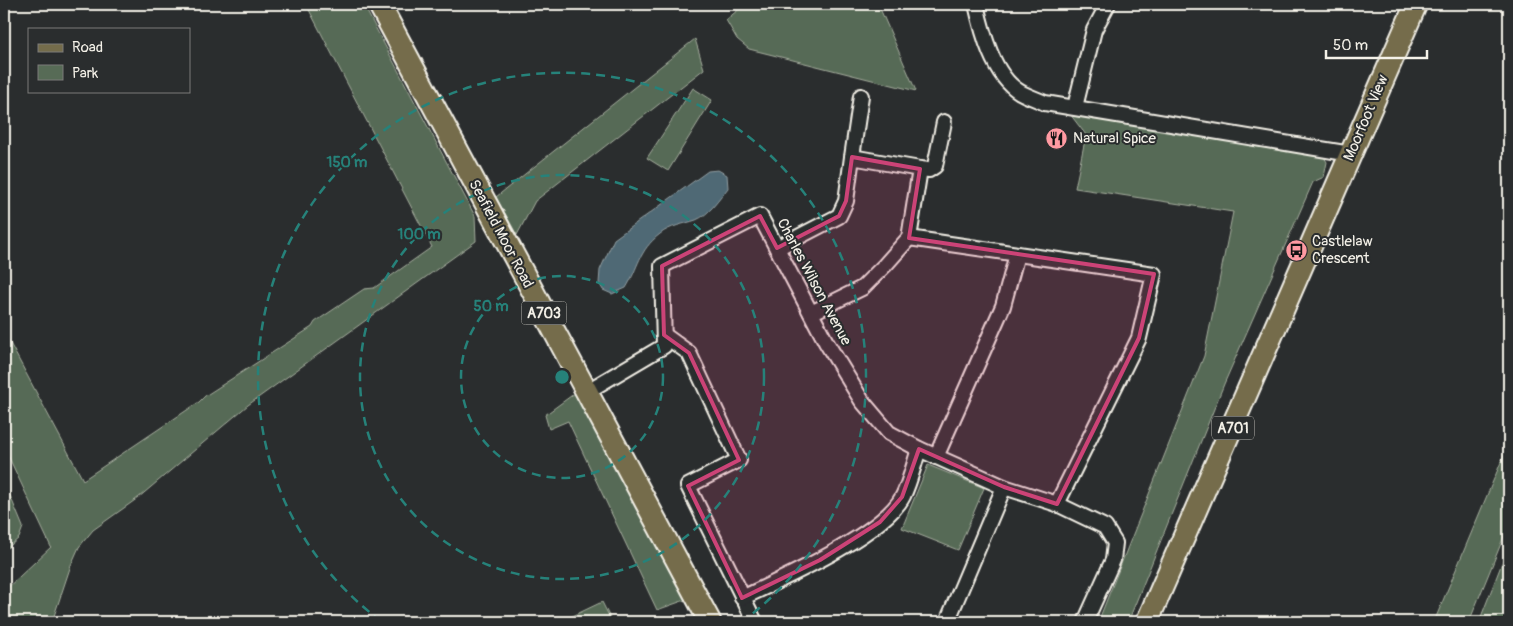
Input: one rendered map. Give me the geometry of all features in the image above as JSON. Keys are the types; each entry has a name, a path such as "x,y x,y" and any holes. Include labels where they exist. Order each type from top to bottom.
{"main road":[{"name":"Seafield Moor Road","path":"379,4 710,622"},
{"name":"Moorfoot View","path":"1147,622 1318,233 1416,4"}],"street":[{"path":"976,4 984,41 1003,74 1018,91 1044,103 1351,154"},
{"path":"1075,107 1094,30 1108,4"},
{"path":"777,248 839,216 846,201 861,96"},
{"path":"852,156 929,170 935,166 944,122"},
{"path":"811,313 862,288 909,238 920,169"},
{"name":"Charles Wilson Avenue","path":"664,335 662,266 760,216 811,313 862,401 890,433 919,449 1004,487 1057,504 1105,527 1115,543 1114,560 1086,622"},
{"path":"909,238 1154,274 1139,338 1057,504"},
{"path":"936,457 1003,306 1017,254"},
{"path":"586,392 664,346 664,335"},
{"path":"664,335 689,353 739,460 688,486 755,622"},
{"path":"742,598 820,560 880,522 902,497 919,449"},
{"path":"947,622 1004,487"}],"highlighted area":[{"path":"852,157 920,169 909,238 1154,274 1139,338 1057,504 1004,487 919,449 902,497 880,522 820,560 742,598 688,486 739,460 689,353 664,335 662,266 760,216 777,248 839,216 846,201"}],"green space":[{"path":"306,4 363,4 475,216 476,241 248,405 138,498 93,530 79,547 52,622 4,622 4,591 51,547 4,447 4,332 83,480 199,402 205,396 312,327 315,322 364,289 374,288 432,247"},
{"path":"745,4 878,4 916,91 749,49 737,39 726,20"},
{"path":"695,39 704,69 535,201 517,235 496,197"},
{"path":"693,88 712,100 668,171 647,158"},
{"path":"1070,114 1314,154 1324,157 1327,162 1324,177 1313,182 1224,384 1128,622 1098,622 1204,356 1233,212 1075,188 1086,135"},
{"path":"575,393 688,599 657,610 568,421 549,429 545,415"},
{"path":"1509,443 1509,524 1469,622 1434,622"},
{"path":"928,465 984,488 958,550 902,528"},
{"path":"4,481 23,527 19,538 4,551"},
{"path":"1509,545 1509,622 1479,622"},
{"path":"602,602 612,622 560,622"}],"water":[{"path":"718,170 727,175 728,188 710,210 701,218 668,229 653,240 643,253 626,288 612,294 603,290 599,283 600,270 614,239 708,171"}],"place":[{"name":"Natural Spice","path":"1057,138"},
{"name":"Castlelaw Crescent","path":"1296,250"}]}
